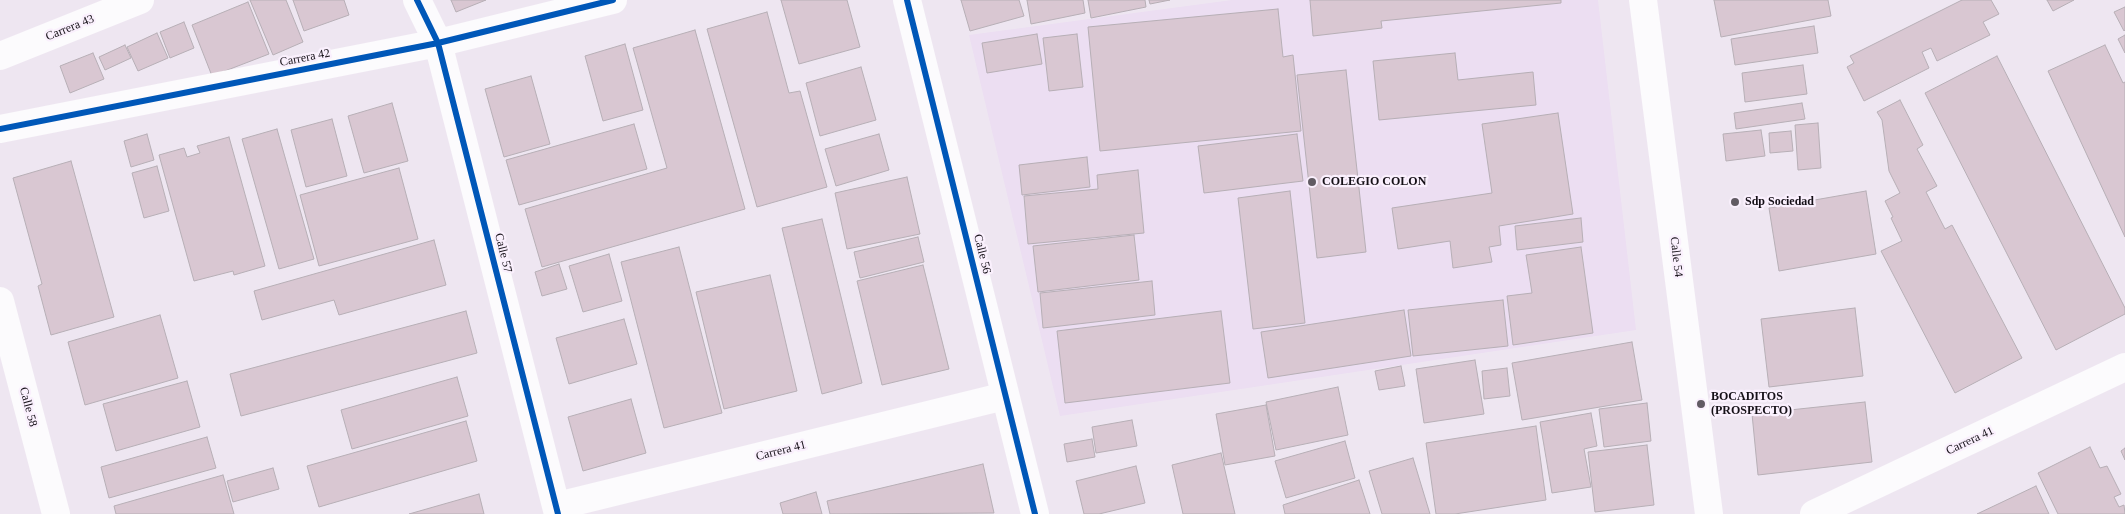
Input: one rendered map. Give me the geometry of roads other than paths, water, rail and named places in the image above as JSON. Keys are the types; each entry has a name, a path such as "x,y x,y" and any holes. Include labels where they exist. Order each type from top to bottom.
{"street":[{"name":"Carrera 43","path":"0,56 140,0"},
{"name":"Calle 57","path":"417,0 438,43 557,510"},
{"name":"Carrera 42","path":"0,130 438,43 613,0"},
{"name":"Calle 56","path":"907,0 1035,514"},
{"name":"Calle 54","path":"1643,0 1709,514"},
{"name":"Calle 58","path":"0,301 56,514"},
{"name":"Carrera 41","path":"1814,514 2125,367"},
{"name":"Carrera 41","path":"557,510 1005,396"}],"place":[{"name":"COLEGIO COLON","path":"1312,182"},
{"name":"Sdp Sociedad","path":"1735,202"},
{"name":"BOCADITOS (PROSPECTO)","path":"1701,404"}]}
